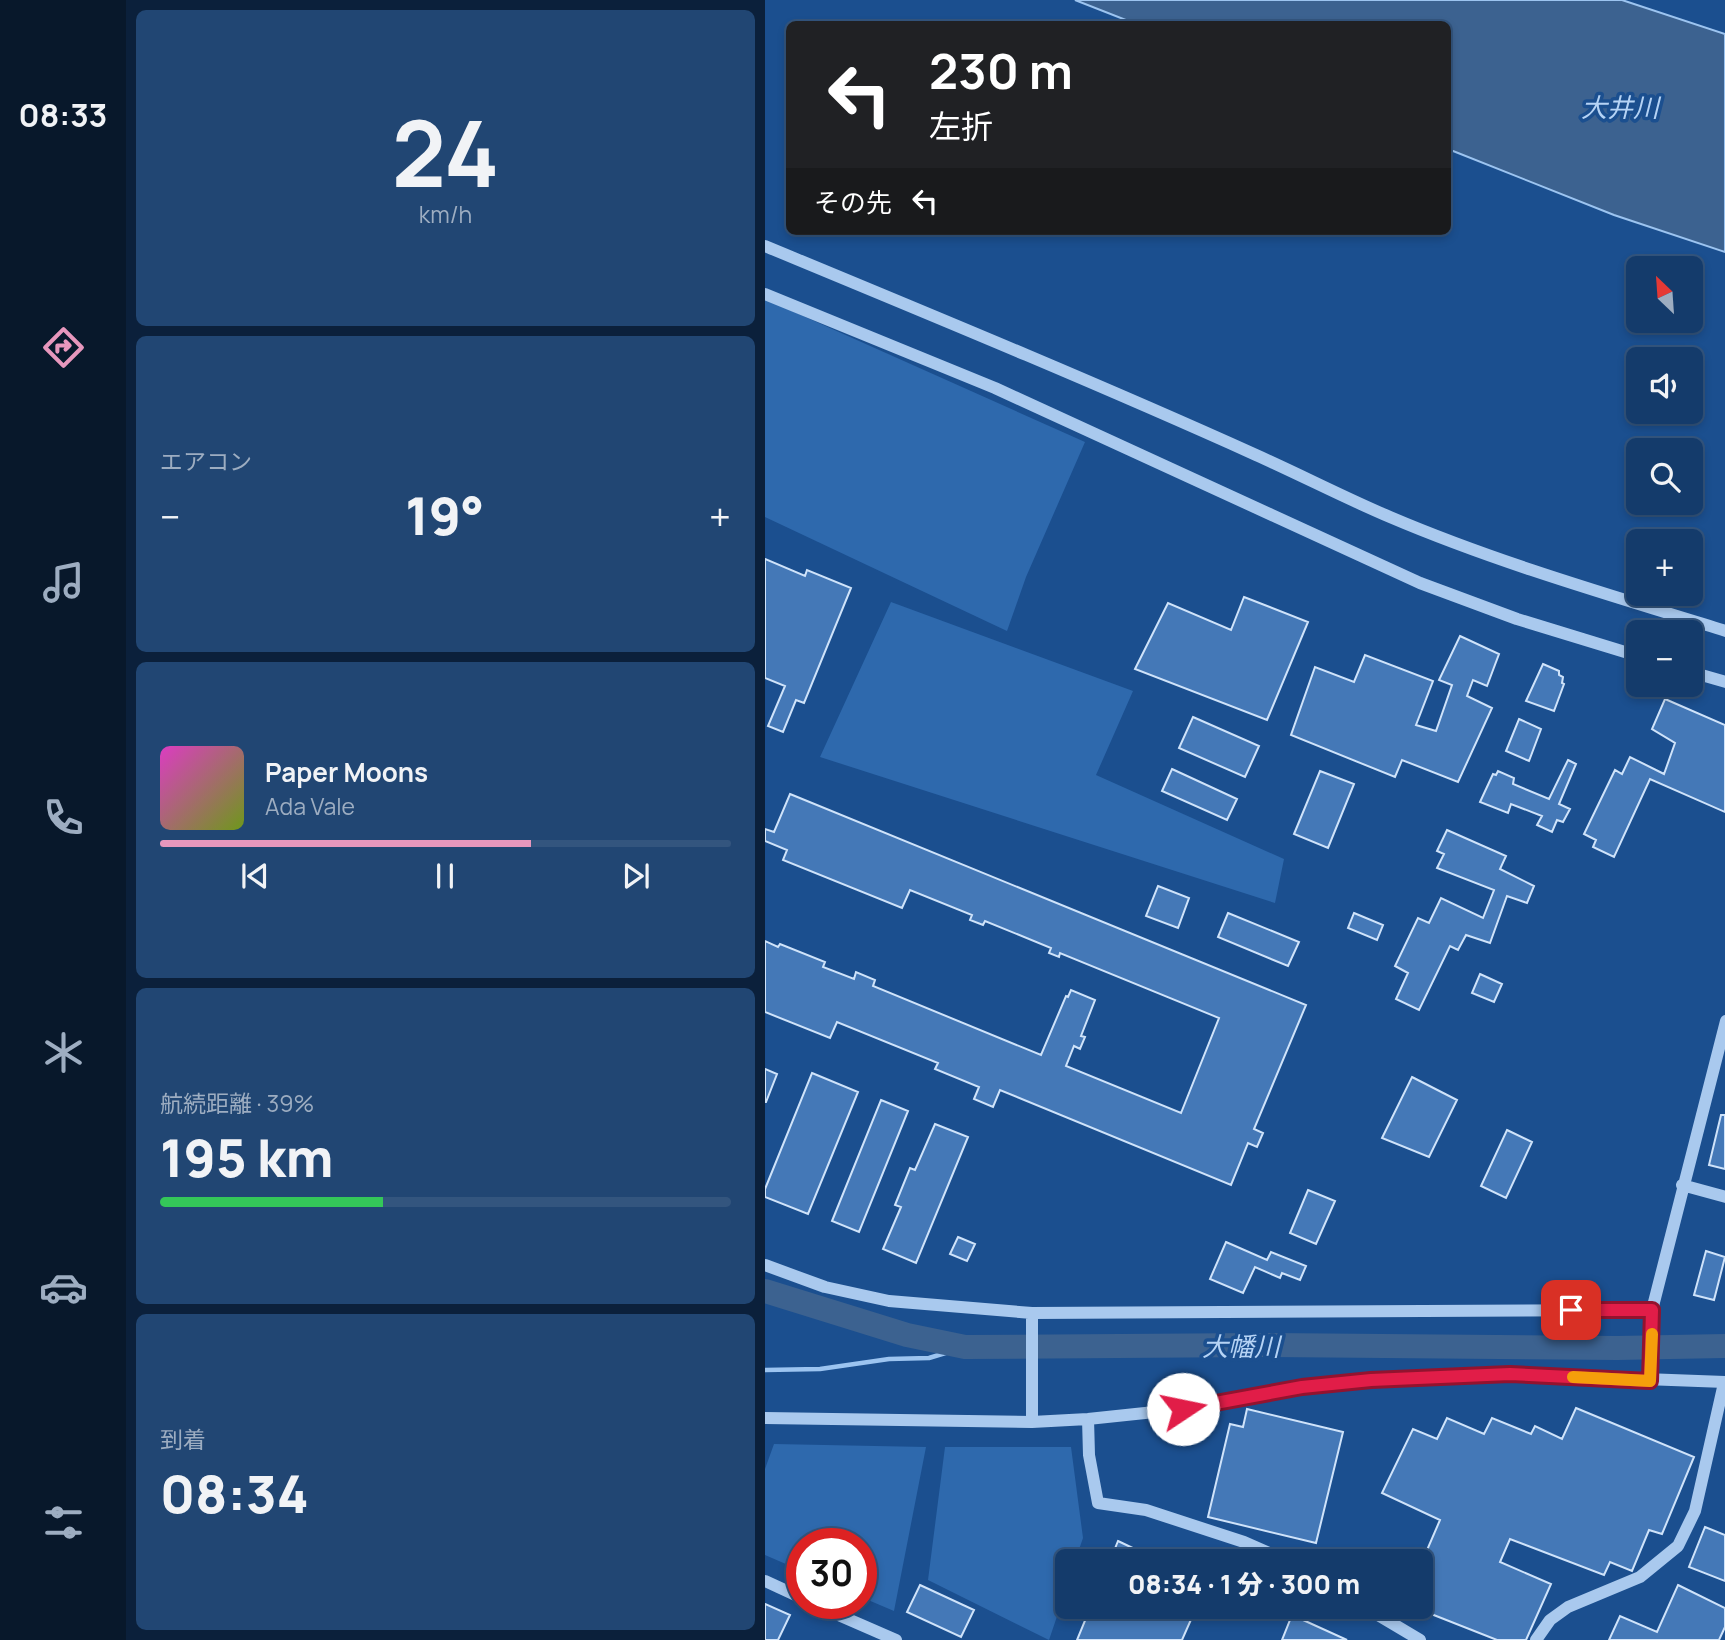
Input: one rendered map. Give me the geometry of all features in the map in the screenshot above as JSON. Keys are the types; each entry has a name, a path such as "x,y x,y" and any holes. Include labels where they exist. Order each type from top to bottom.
{"street":[{"path":"765,246 889,296 1232,444 1391,518 1520,566 1725,631"},
{"path":"765,294 995,388 1420,583 1517,619 1626,652"},
{"path":"1703,676 1725,682"},
{"path":"1650,1381 1652,1310 1725,1021"},
{"path":"1682,1185 1725,1197"},
{"path":"765,1265 825,1287 889,1301 1032,1313 1652,1310"},
{"path":"1032,1313 1032,1422"},
{"path":"765,1418 1032,1422 1088,1419 1183,1409 1302,1387 1371,1380 1510,1374 1724,1382 1695,1511 1678,1546 1640,1577 1568,1607 1550,1620 1536,1640"},
{"path":"1088,1419 1089,1455 1097,1503 1146,1510 1260,1549"},
{"path":"765,1581 786,1591"},
{"path":"848,1619 896,1640"},
{"path":"1385,1619 1420,1640"}],"shaded area":[{"path":"765,299 1085,442 1026,577 1007,631 765,517"},
{"path":"891,602 1133,691 1096,775 1284,859 1275,903 820,757"},
{"path":"774,1444 926,1447 894,1611 877,1604 877,1528 786,1528 786,1564 765,1555 765,1469"},
{"path":"945,1447 1071,1447 1083,1538 1079,1549 1055,1549 1056,1619 1049,1640 928,1580"}],"water":[{"name":"大井川","path":"1075,0 1622,0 1725,34 1725,252 1614,215 1451,150 1451,21 1128,21"}],"building":[{"path":"765,559 805,576 807,570 851,588 804,703 796,700 783,732 768,726 785,686 765,678"},
{"path":"1244,597 1308,622 1267,720 1135,669 1168,603 1231,630"},
{"path":"1460,636 1499,654 1487,686 1473,680 1467,696 1492,708 1458,782 1402,760 1395,777 1291,735 1315,667 1354,682 1365,655 1433,681 1416,725 1436,731 1452,685 1439,680"},
{"path":"1543,664 1559,671 1559,675 1563,677 1564,684 1554,711 1526,701"},
{"path":"1665,699 1725,725 1725,812 1650,779 1614,857 1593,847 1596,840 1584,834 1615,770 1622,774 1630,757 1664,774 1675,743 1652,729"},
{"path":"1193,717 1259,746 1245,777 1179,748"},
{"path":"1519,719 1541,729 1529,761 1506,751"},
{"path":"1568,760 1576,764 1559,804 1570,809 1563,822 1557,820 1552,832 1537,825 1542,816 1511,804 1508,813 1480,802 1493,774 1496,775 1498,771 1514,778 1513,784 1549,799"},
{"path":"1172,769 1237,799 1227,820 1162,791"},
{"path":"1320,771 1354,784 1328,848 1294,834"},
{"path":"790,794 1306,1005 1254,1129 1263,1133 1257,1147 1248,1143 1231,1185 1000,1090 993,1107 974,1099 979,1087 935,1069 938,1063 837,1022 830,1038 765,1012 765,941 778,947 780,944 825,962 823,967 854,979 856,972 875,980 873,986 1041,1055 1071,990 1095,1000 1081,1036 1085,1037 1080,1049 1074,1046 1066,1066 1181,1113 1219,1018 1060,953 1059,957 1049,953 1051,948 985,921 983,925 970,920 972,915 910,890 902,908 783,860 787,850 765,841 765,829 774,832"},
{"path":"1447,830 1506,856 1500,869 1534,886 1527,903 1507,896 1490,943 1466,935 1458,950 1450,946 1419,1010 1396,999 1408,973 1395,966 1418,918 1429,923 1441,898 1483,918 1494,890 1437,868 1444,854 1437,851"},
{"path":"1158,886 1189,898 1178,928 1146,916"},
{"path":"1228,913 1299,942 1288,966 1218,937"},
{"path":"1354,913 1383,925 1377,940 1348,928"},
{"path":"1480,974 1502,984 1494,1002 1472,993"},
{"path":"765,1069 777,1074 766,1102 765,1102"},
{"path":"812,1073 858,1092 808,1214 765,1197 765,1189"},
{"path":"1412,1077 1457,1100 1429,1157 1382,1138"},
{"path":"881,1100 908,1111 859,1232 832,1221"},
{"path":"1721,1115 1725,1115 1725,1169 1709,1165"},
{"path":"935,1124 968,1137 916,1263 883,1249 901,1207 895,1205 910,1168 915,1170"},
{"path":"1507,1130 1532,1142 1506,1198 1481,1186"},
{"path":"1308,1190 1335,1201 1316,1244 1290,1233"},
{"path":"958,1237 975,1244 967,1261 950,1254"},
{"path":"1226,1242 1267,1260 1271,1252 1306,1266 1300,1280 1282,1273 1280,1278 1255,1267 1243,1293 1210,1279"},
{"path":"1706,1251 1725,1257 1714,1300 1694,1295"},
{"path":"1576,1408 1694,1457 1662,1534 1649,1530 1632,1571 1610,1562 1604,1575 1510,1539 1500,1562 1551,1584 1526,1640 1497,1640 1433,1615 1433,1549 1427,1549 1440,1520 1382,1493 1413,1429 1437,1439 1447,1418 1484,1434 1492,1418 1531,1434 1535,1426 1562,1439"},
{"path":"1247,1409 1343,1432 1316,1543 1208,1517 1230,1424 1243,1427"},
{"path":"1705,1527 1725,1535 1725,1581 1689,1567"},
{"path":"1118,1541 1135,1549 1115,1549"},
{"path":"920,1585 974,1610 961,1637 907,1612"},
{"path":"1678,1585 1725,1608 1725,1627 1719,1640 1609,1640 1620,1616 1657,1632"},
{"path":"765,1604 786,1613 788,1619 778,1640 765,1640"},
{"path":"1086,1619 1191,1619 1182,1640 1077,1640"},
{"path":"1290,1619 1301,1619 1347,1640 1282,1640"}],"waterway":[{"name":"大幡川","path":"765,1291 907,1335 965,1347 1726,1346"},
{"path":"765,1370 820,1369 889,1359 929,1358 965,1347"}],"slow traffic":[{"path":"1573,1377 1650,1381 1652,1334"}],"route":[{"path":"1183,1409 1302,1387 1371,1380 1510,1374 1650,1381 1652,1310 1571,1310"}]}
